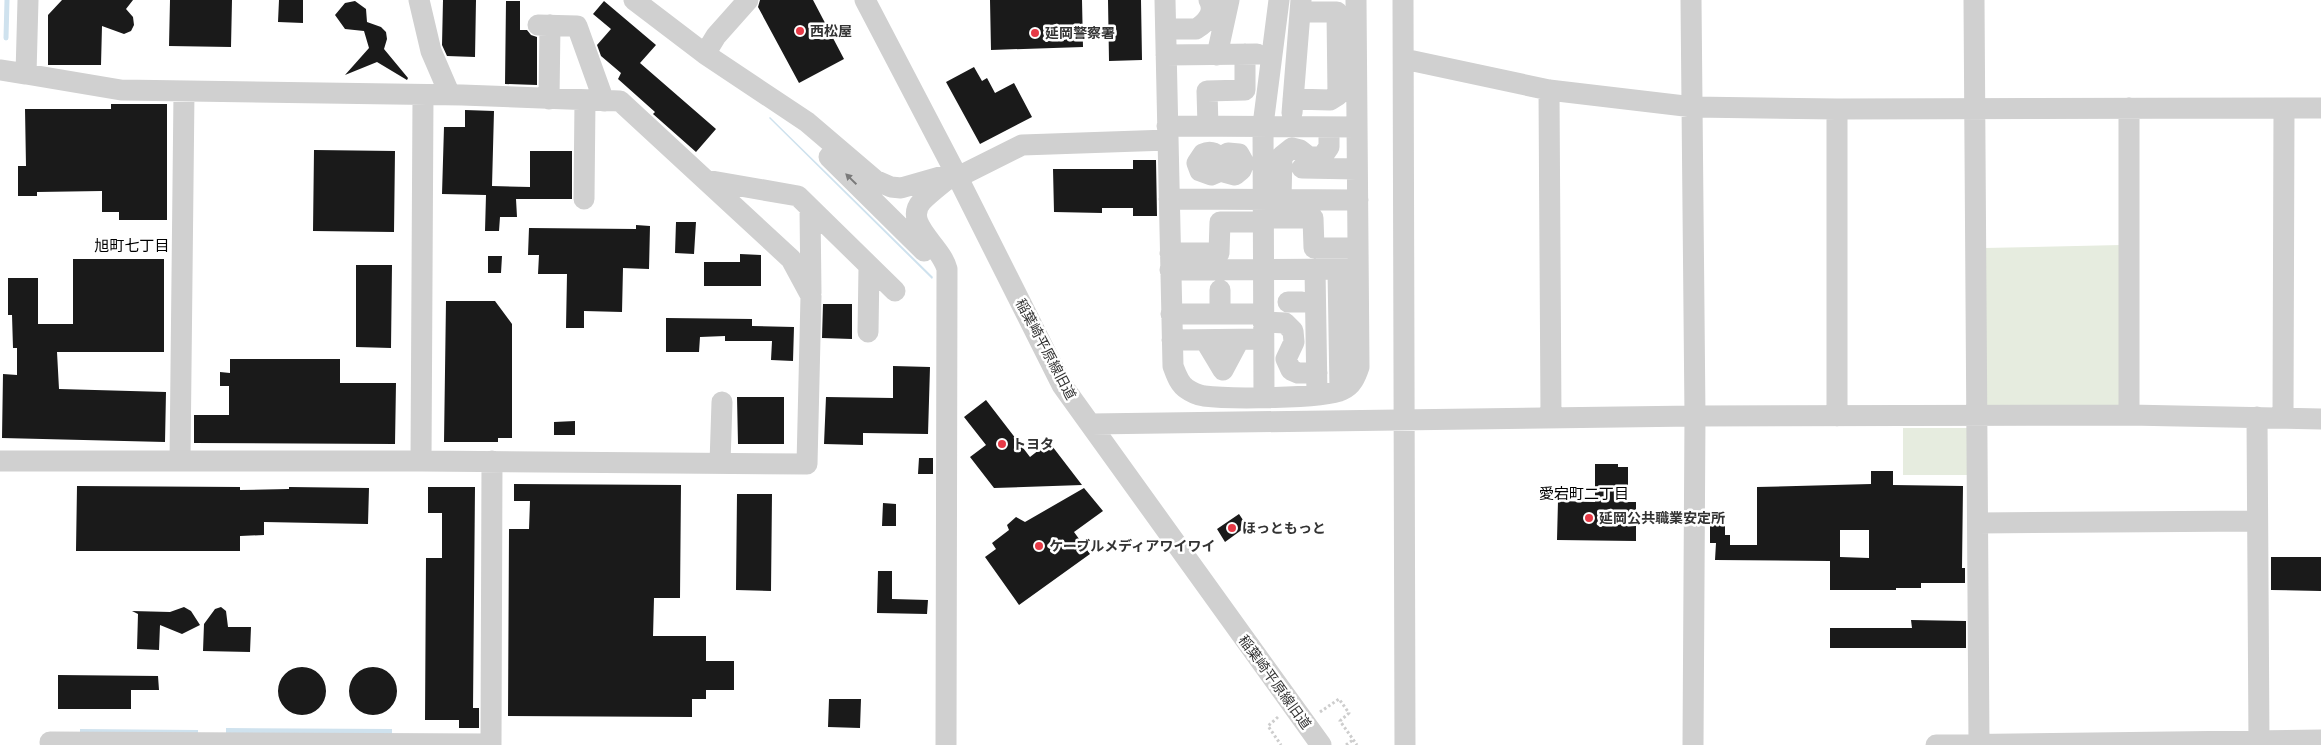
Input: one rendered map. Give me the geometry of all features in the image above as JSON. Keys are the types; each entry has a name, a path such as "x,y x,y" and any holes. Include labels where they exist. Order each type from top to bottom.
{"street":[{"path":"26,74 28,0"},
{"path":"419,0 431,51 450,95"},
{"path":"634,0 705,54 807,122 875,180 891,187 901,188 956,175 1022,145 1168,133 1208,126 1357,127"},
{"path":"705,54 716,36 748,0"},
{"name":"稲葉崎平原線旧道","path":"865,0 1062,385 1321,745"},
{"path":"1165,0 1173,366 1177,378 1186,389 1203,396 1317,395 1340,391 1348,270 1357,248 1356,2 1328,2 1301,5"},
{"path":"1166,29 1196,29 1204,24 1212,10 1209,0"},
{"path":"1216,55 1229,0"},
{"path":"1264,396 1262,269 1267,210 1263,125 1279,0"},
{"path":"1403,0 1405,745"},
{"path":"1691,0 1695,416 1693,745"},
{"path":"1974,0 1978,744"},
{"path":"1291,126 1301,5"},
{"path":"1293,99 1330,100 1338,94 1337,12 1301,5"},
{"path":"549,98 544,25 577,26 595,100 584,199"},
{"path":"1166,55 1251,54 1245,90 1207,91 1208,126"},
{"path":"1404,59 1549,90 1693,107 1838,109 2321,108"},
{"path":"0,70 121,90 450,95 620,101 791,259 811,296"},
{"path":"1549,90 1550,417"},
{"path":"180,461 184,92"},
{"path":"421,461 423,96"},
{"path":"1267,210 1282,156 1292,148 1300,150 1309,157 1322,157 1329,147 1325,100"},
{"path":"775,101 942,268 946,275"},
{"path":"2129,108 2129,415"},
{"path":"1837,416 1838,109"},
{"path":"2283,417 2284,109"},
{"path":"1168,163 1197,163 1203,154 1210,152 1224,159 1232,125"},
{"path":"1302,168 1325,176 1357,168"},
{"path":"946,745 946,275 945,261 917,223 916,216 921,203 956,175"},
{"path":"706,180 798,196 895,291"},
{"path":"871,198 886,205 921,203"},
{"path":"1169,199 1267,210 1314,218 1314,248 1357,248"},
{"path":"1170,261 1219,253 1220,222 1267,210 1358,200"},
{"path":"0,461 492,461 807,464 811,296 810,209"},
{"path":"1170,261 1262,269 1348,270"},
{"path":"868,332 869,267"},
{"path":"1302,327 1295,302 1308,269"},
{"path":"1308,269 1317,373 1317,395"},
{"path":"1220,290 1220,314"},
{"path":"1171,314 1220,314 1263,325 1285,323 1293,331 1294,342 1286,359 1291,370 1317,373"},
{"path":"1205,340 1223,370 1240,340 1263,325"},
{"path":"1172,340 1240,340"},
{"path":"720,463 722,402"},
{"path":"1091,424 1404,418 1695,416 2129,415 2321,419"},
{"path":"2257,418 2259,742"},
{"path":"50,742 491,744 492,461"},
{"path":"1978,523 2257,521"},
{"path":"1936,745 2321,740"}],"path":[{"path":"1305,723 1339,699 1349,713 1340,721 1357,745"},
{"path":"1269,728 1281,745"},
{"path":"1346,745 1353,740"}],"shaded area":[{"path":"2121,245 2122,403 2117,408 1990,409 1985,403 1984,248"},
{"path":"1903,428 1967,428 1967,475 1903,475"}],"water":[{"path":"769,118 933,277 932,279"},
{"path":"226,728 392,729 392,734 226,733"},
{"path":"80,729 198,730 198,735 80,734"}],"building":[{"path":"62,0 133,0 126,9 133,17 134,25 131,31 124,34 102,26 101,65 48,65 48,15"},
{"path":"170,0 232,0 231,47 169,46"},
{"path":"279,0 303,0 303,23 278,22"},
{"path":"443,0 476,0 475,57 447,56 442,45"},
{"name":"西松屋","path":"760,0 813,0 844,59 799,83 758,7"},
{"path":"990,0 1082,0 1083,47 991,50"},
{"path":"1108,0 1141,0 1142,60 1109,61"},
{"path":"355,1 366,9 367,22 381,27 386,32 387,39 384,49 408,78 407,80 377,62 345,75 369,48 364,31 345,29 335,15 345,3"},
{"path":"506,1 520,1 520,30 527,30 531,35 537,37 537,85 505,84"},
{"path":"604,1 656,45 640,63 716,129 696,152 653,114 655,112 618,79 621,73 601,56 597,45 611,29 593,14"},
{"path":"974,67 982,81 987,78 995,93 1014,83 1032,117 980,144 946,82"},
{"path":"111,104 167,104 167,220 119,220 119,212 102,212 102,191 37,192 37,196 18,196 18,166 26,166 25,109 111,109"},
{"path":"465,110 494,111 492,186 530,187 530,151 572,151 572,199 516,199 517,217 500,217 499,231 485,231 486,195 442,194 444,127 465,127"},
{"path":"314,150 395,151 394,232 313,231"},
{"path":"1133,160 1156,160 1157,216 1133,216 1133,208 1102,208 1102,213 1054,212 1053,169 1133,169"},
{"path":"676,222 696,222 694,254 675,253"},
{"path":"636,225 650,226 649,269 623,268 622,312 584,311 584,328 566,328 567,274 538,274 539,255 528,255 529,228 636,229"},
{"path":"740,254 761,255 761,286 704,286 704,262 740,262"},
{"path":"488,256 502,256 501,273 488,273"},
{"path":"73,259 164,259 164,352 57,352 59,389 166,392 165,442 2,438 3,374 17,375 17,348 13,348 12,315 8,315 8,278 38,278 38,324 73,324"},
{"path":"356,265 392,265 391,348 356,347"},
{"path":"446,301 495,301 512,324 512,438 498,438 498,442 444,442"},
{"path":"823,304 852,304 852,339 822,338"},
{"path":"666,318 752,319 752,326 794,327 793,361 771,360 772,341 725,341 725,336 700,337 699,352 666,352"},
{"path":"230,359 340,359 340,383 396,383 395,444 194,443 194,415 229,415 229,386 220,386 220,372 230,373"},
{"path":"893,366 930,367 928,434 863,433 863,445 824,444 826,397 893,398"},
{"path":"737,397 784,397 784,444 738,444"},
{"name":"トヨタ","path":"986,400 1030,457 1049,442 1082,485 994,488 970,457 986,445 964,417"},
{"path":"575,421 575,435 554,435 554,422"},
{"path":"919,458 933,458 933,474 918,474"},
{"path":"1595,464 1618,464 1618,467 1628,467 1628,502 1636,502 1636,541 1557,540 1558,501 1595,502"},
{"path":"1871,471 1893,471 1893,485 1963,486 1962,568 1965,568 1965,583 1921,583 1921,588 1896,588 1896,590 1830,590 1830,561 1715,560 1716,543 1710,543 1710,517 1725,518 1725,535 1730,535 1730,545 1757,545 1757,487 1871,484","holes":["1840,530 1869,530 1869,558 1840,557"]},
{"path":"514,484 681,485 680,598 654,598 653,636 706,636 706,661 734,661 734,690 706,690 706,699 692,699 692,717 508,716 509,529 529,529 530,501 514,501"},
{"path":"77,486 240,487 240,490 289,489 289,487 369,488 368,524 264,522 264,535 240,536 240,551 76,551"},
{"path":"428,487 475,487 473,708 479,708 479,728 459,728 459,720 425,720 426,558 442,558 442,513 428,513"},
{"name":"ケーブルメディアワイワイ","path":"1084,488 1103,511 1074,532 1090,554 1019,605 985,557 996,549 992,543 1009,530 1007,525 1016,517 1025,522"},
{"path":"737,494 772,494 771,591 736,590"},
{"path":"883,503 896,504 896,526 882,526"},
{"name":"ほっともっと","path":"1239,514 1247,526 1225,542 1217,529"},
{"path":"2271,557 2321,557 2321,591 2271,590"},
{"path":"878,571 892,571 892,599 928,600 927,614 877,613"},
{"path":"184,607 191,611 200,625 182,634 160,625 159,650 137,649 138,614 132,611 170,612"},
{"path":"221,607 226,611 228,627 251,627 250,652 203,651 204,624 215,609"},
{"path":"1911,620 1966,621 1966,648 1830,648 1830,628 1912,628"},
{"path":"297,667 307,667 319,674 326,686 326,696 319,708 307,715 297,715 289,711 282,704 278,696 278,686 282,678 289,671"},
{"path":"368,667 378,667 390,674 397,686 397,696 390,708 378,715 368,715 360,711 353,704 349,696 349,686 353,678 360,671"},
{"path":"58,675 158,676 159,690 131,690 131,709 58,709"},
{"path":"829,699 861,699 860,728 828,727"}],"waterway":[{"path":"6,38 7,0"}],"place":[{"name":"西松屋","path":"800,31"},
{"name":"延岡警察署","path":"1035,33"},
{"name":"トヨタ","path":"1002,444"},
{"name":"延岡公共職業安定所","path":"1589,518"},
{"name":"ほっともっと","path":"1232,528"},
{"name":"ケーブルメディアワイワイ","path":"1039,546"}],"district":[{"name":"旭町七丁目","path":"132,245"},
{"name":"愛宕町二丁目","path":"1584,493"}]}
